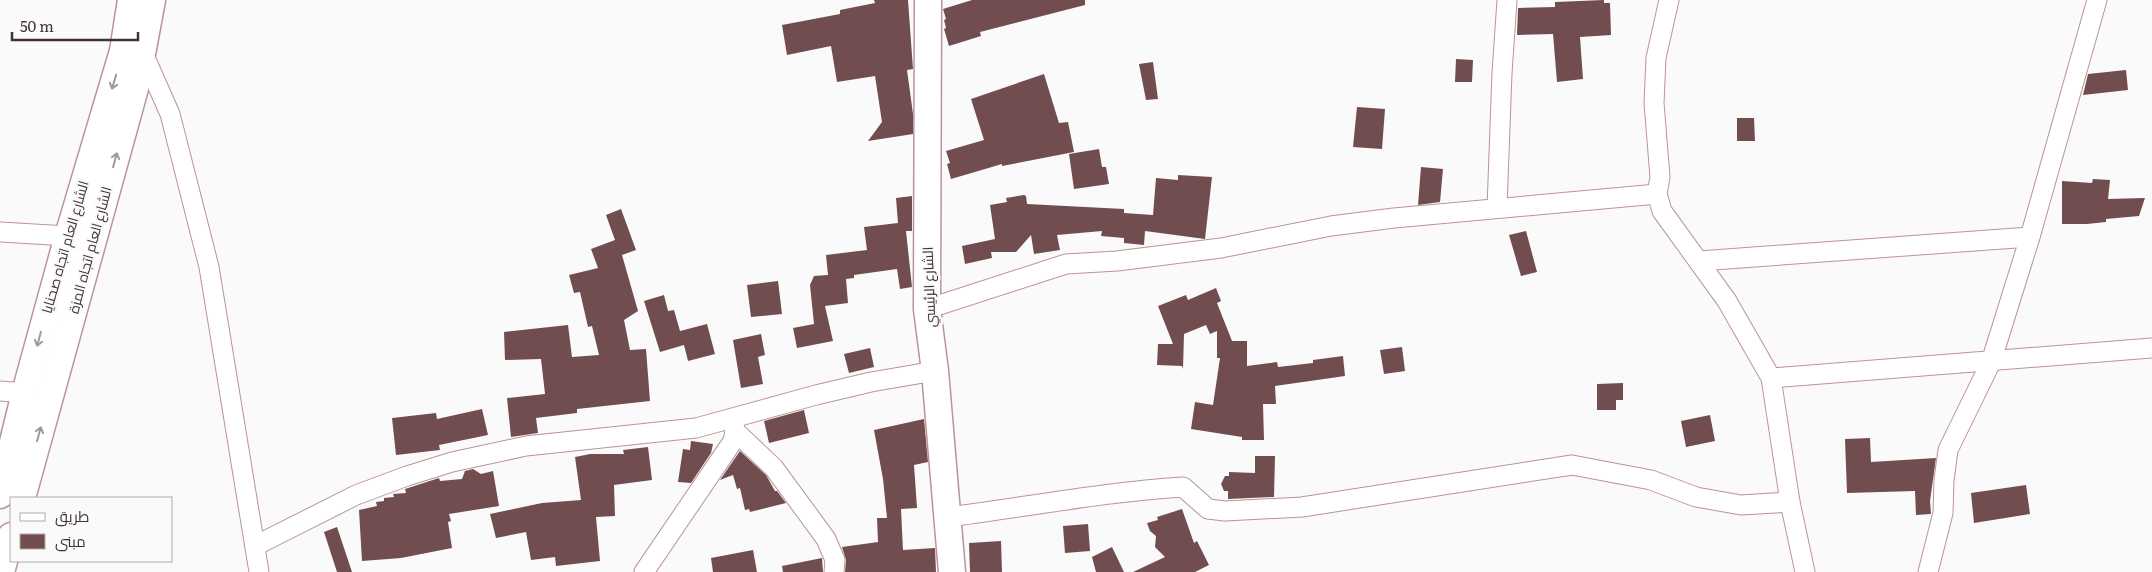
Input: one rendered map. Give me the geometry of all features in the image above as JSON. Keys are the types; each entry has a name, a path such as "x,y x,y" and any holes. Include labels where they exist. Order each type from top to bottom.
{"main road":[{"name":"الشارع العام اتجاه صحنايا","path":"0,495 19,467 12,392 133,52 131,0"},
{"name":"الشارع العام اتجاه المزة","path":"22,497 19,467 137,81 133,52 152,0"},
{"name":"الشارع الرئيسي","path":"928,0 927,309 935,371 952,572"},
{"path":"1,572 10,540"}],"street":[{"path":"1497,208 1507,0"},
{"path":"1675,0 1669,0 1656,58 1654,103 1660,177 1656,194 1662,211 1728,301 1771,378 1790,502 1805,572"},
{"path":"1928,572 1944,513 1944,480 1948,450 1991,362 2030,237 2097,0"},
{"path":"133,52 172,121 209,267 259,572"},
{"path":"927,309 1066,264 1117,261 1221,248 1331,226 1497,208 1656,194"},
{"path":"0,232 68,236"},
{"path":"1699,261 2030,237"},
{"path":"1771,378 2152,348"},
{"path":"255,546 356,495 406,476 452,462 526,446 734,425 816,395 871,382 935,371"},
{"path":"644,572 733,441 734,425"},
{"path":"734,425 774,468 826,540 835,560 834,572"},
{"path":"948,517 1128,490 1183,487 1208,509 1225,511 1302,506 1572,465 1650,480 1696,497 1741,506 1790,502"}],"building":[{"path":"874,0 908,0 913,69 907,70 913,114 913,134 868,141 882,122 875,76 837,82 831,46 787,55 782,25 840,14 840,10 875,3"},
{"path":"972,0 1085,0 1085,5 980,32 981,36 949,46 944,29 946,28 944,20 946,19 943,9"},
{"path":"1604,0 1604,3 1610,3 1611,35 1580,37 1583,79 1557,82 1553,34 1517,35 1518,8 1555,7 1555,2"},
{"path":"1456,59 1473,60 1472,82 1455,82"},
{"path":"1153,62 1158,99 1146,100 1139,64"},
{"path":"2126,70 2128,90 2083,95 2088,74"},
{"path":"1044,74 1059,123 1068,122 1074,152 1002,166 1002,164 951,179 947,164 950,163 946,151 984,140 971,99"},
{"path":"1357,107 1385,109 1382,149 1353,147"},
{"path":"1737,118 1754,118 1755,141 1737,141"},
{"path":"1099,149 1102,167 1106,167 1109,184 1074,189 1069,154"},
{"path":"1421,167 1443,169 1440,202 1418,205"},
{"path":"1178,175 1212,177 1205,239 1145,231 1144,245 1124,243 1124,238 1101,236 1102,231 1057,235 1060,250 1034,254 1031,235 1016,252 991,252 992,258 965,264 962,246 995,239 990,205 1007,202 1006,198 1024,195 1026,196 1027,204 1124,209 1124,213 1153,215 1156,178 1178,180"},
{"path":"2093,179 2110,180 2108,199 2145,198 2139,216 2106,219 2106,222 2087,224 2062,224 2062,181 2092,183"},
{"path":"912,196 912,231 906,231 912,287 900,289 897,269 854,275 854,278 846,279 848,303 825,306 833,341 797,348 793,328 814,324 810,285 814,276 828,275 826,255 867,250 864,227 898,223 896,198"},
{"path":"621,209 636,250 622,255 638,311 624,320 630,350 646,349 650,401 577,409 577,413 536,418 538,433 511,437 507,398 545,394 541,359 505,360 504,332 568,325 572,357 599,355 592,326 588,327 580,292 574,293 569,275 598,268 591,249 615,240 606,215"},
{"path":"1526,231 1537,272 1521,276 1509,235"},
{"path":"778,281 782,314 751,317 747,285"},
{"path":"1216,288 1221,301 1217,303 1232,341 1247,341 1247,366 1277,362 1278,367 1313,363 1313,360 1343,356 1345,376 1275,386 1276,404 1263,404 1264,440 1242,440 1242,437 1191,429 1195,402 1213,405 1220,358 1217,358 1217,331 1210,334 1206,325 1184,334 1183,369 1182,366 1157,365 1158,344 1173,344 1158,306 1186,295 1188,300"},
{"path":"664,295 668,311 674,310 680,331 707,324 715,354 688,361 684,345 660,352 644,301"},
{"path":"761,334 765,355 758,357 763,384 741,388 733,340"},
{"path":"1402,347 1405,371 1384,374 1380,350"},
{"path":"870,348 874,367 849,373 844,354"},
{"path":"1623,383 1623,400 1616,400 1616,410 1597,410 1597,384"},
{"path":"482,409 488,435 439,445 440,450 396,455 392,418 436,413 437,419"},
{"path":"804,410 809,433 769,443 764,421"},
{"path":"1710,415 1715,441 1686,447 1681,421"},
{"path":"924,419 928,462 914,465 917,508 901,509 903,550 935,548 936,572 845,572 846,560 842,547 878,542 877,518 887,518 883,479 874,430"},
{"path":"1870,438 1871,462 1936,458 1930,501 1931,514 1916,515 1915,491 1847,493 1845,439"},
{"path":"691,441 713,444 711,453 691,483 678,482 683,449 690,450"},
{"path":"648,447 652,480 614,485 615,516 596,517 600,561 556,566 555,557 531,560 526,532 496,538 490,514 542,503 581,500 575,457 590,454 624,454 623,450"},
{"path":"740,451 766,475 775,491 786,503 750,512 749,509 745,510 740,488 737,489 733,475 720,480"},
{"path":"1255,456 1275,456 1274,497 1228,499 1228,491 1224,491 1221,484 1225,476 1229,476 1229,472 1255,473"},
{"path":"473,469 481,474 493,471 499,506 449,514 451,521 448,522 452,548 401,558 362,561 359,510 377,506 376,502 384,501 384,498 394,497 393,494 406,493 405,489 439,478 440,481 462,479 465,471"},
{"path":"2026,485 2030,514 1974,523 1971,493"},
{"path":"1182,509 1194,543 1197,541 1209,565 1195,572 1133,572 1165,557 1155,547 1156,536 1150,531 1147,523 1158,520 1157,517"},
{"path":"1088,524 1090,551 1065,553 1063,526"},
{"path":"337,527 352,572 337,572 324,532"},
{"path":"1001,541 1002,572 970,572 969,543"},
{"path":"1112,547 1124,572 1096,572 1092,557"},
{"path":"753,550 757,572 713,572 711,558"},
{"path":"822,558 823,572 783,572 782,566"}]}
